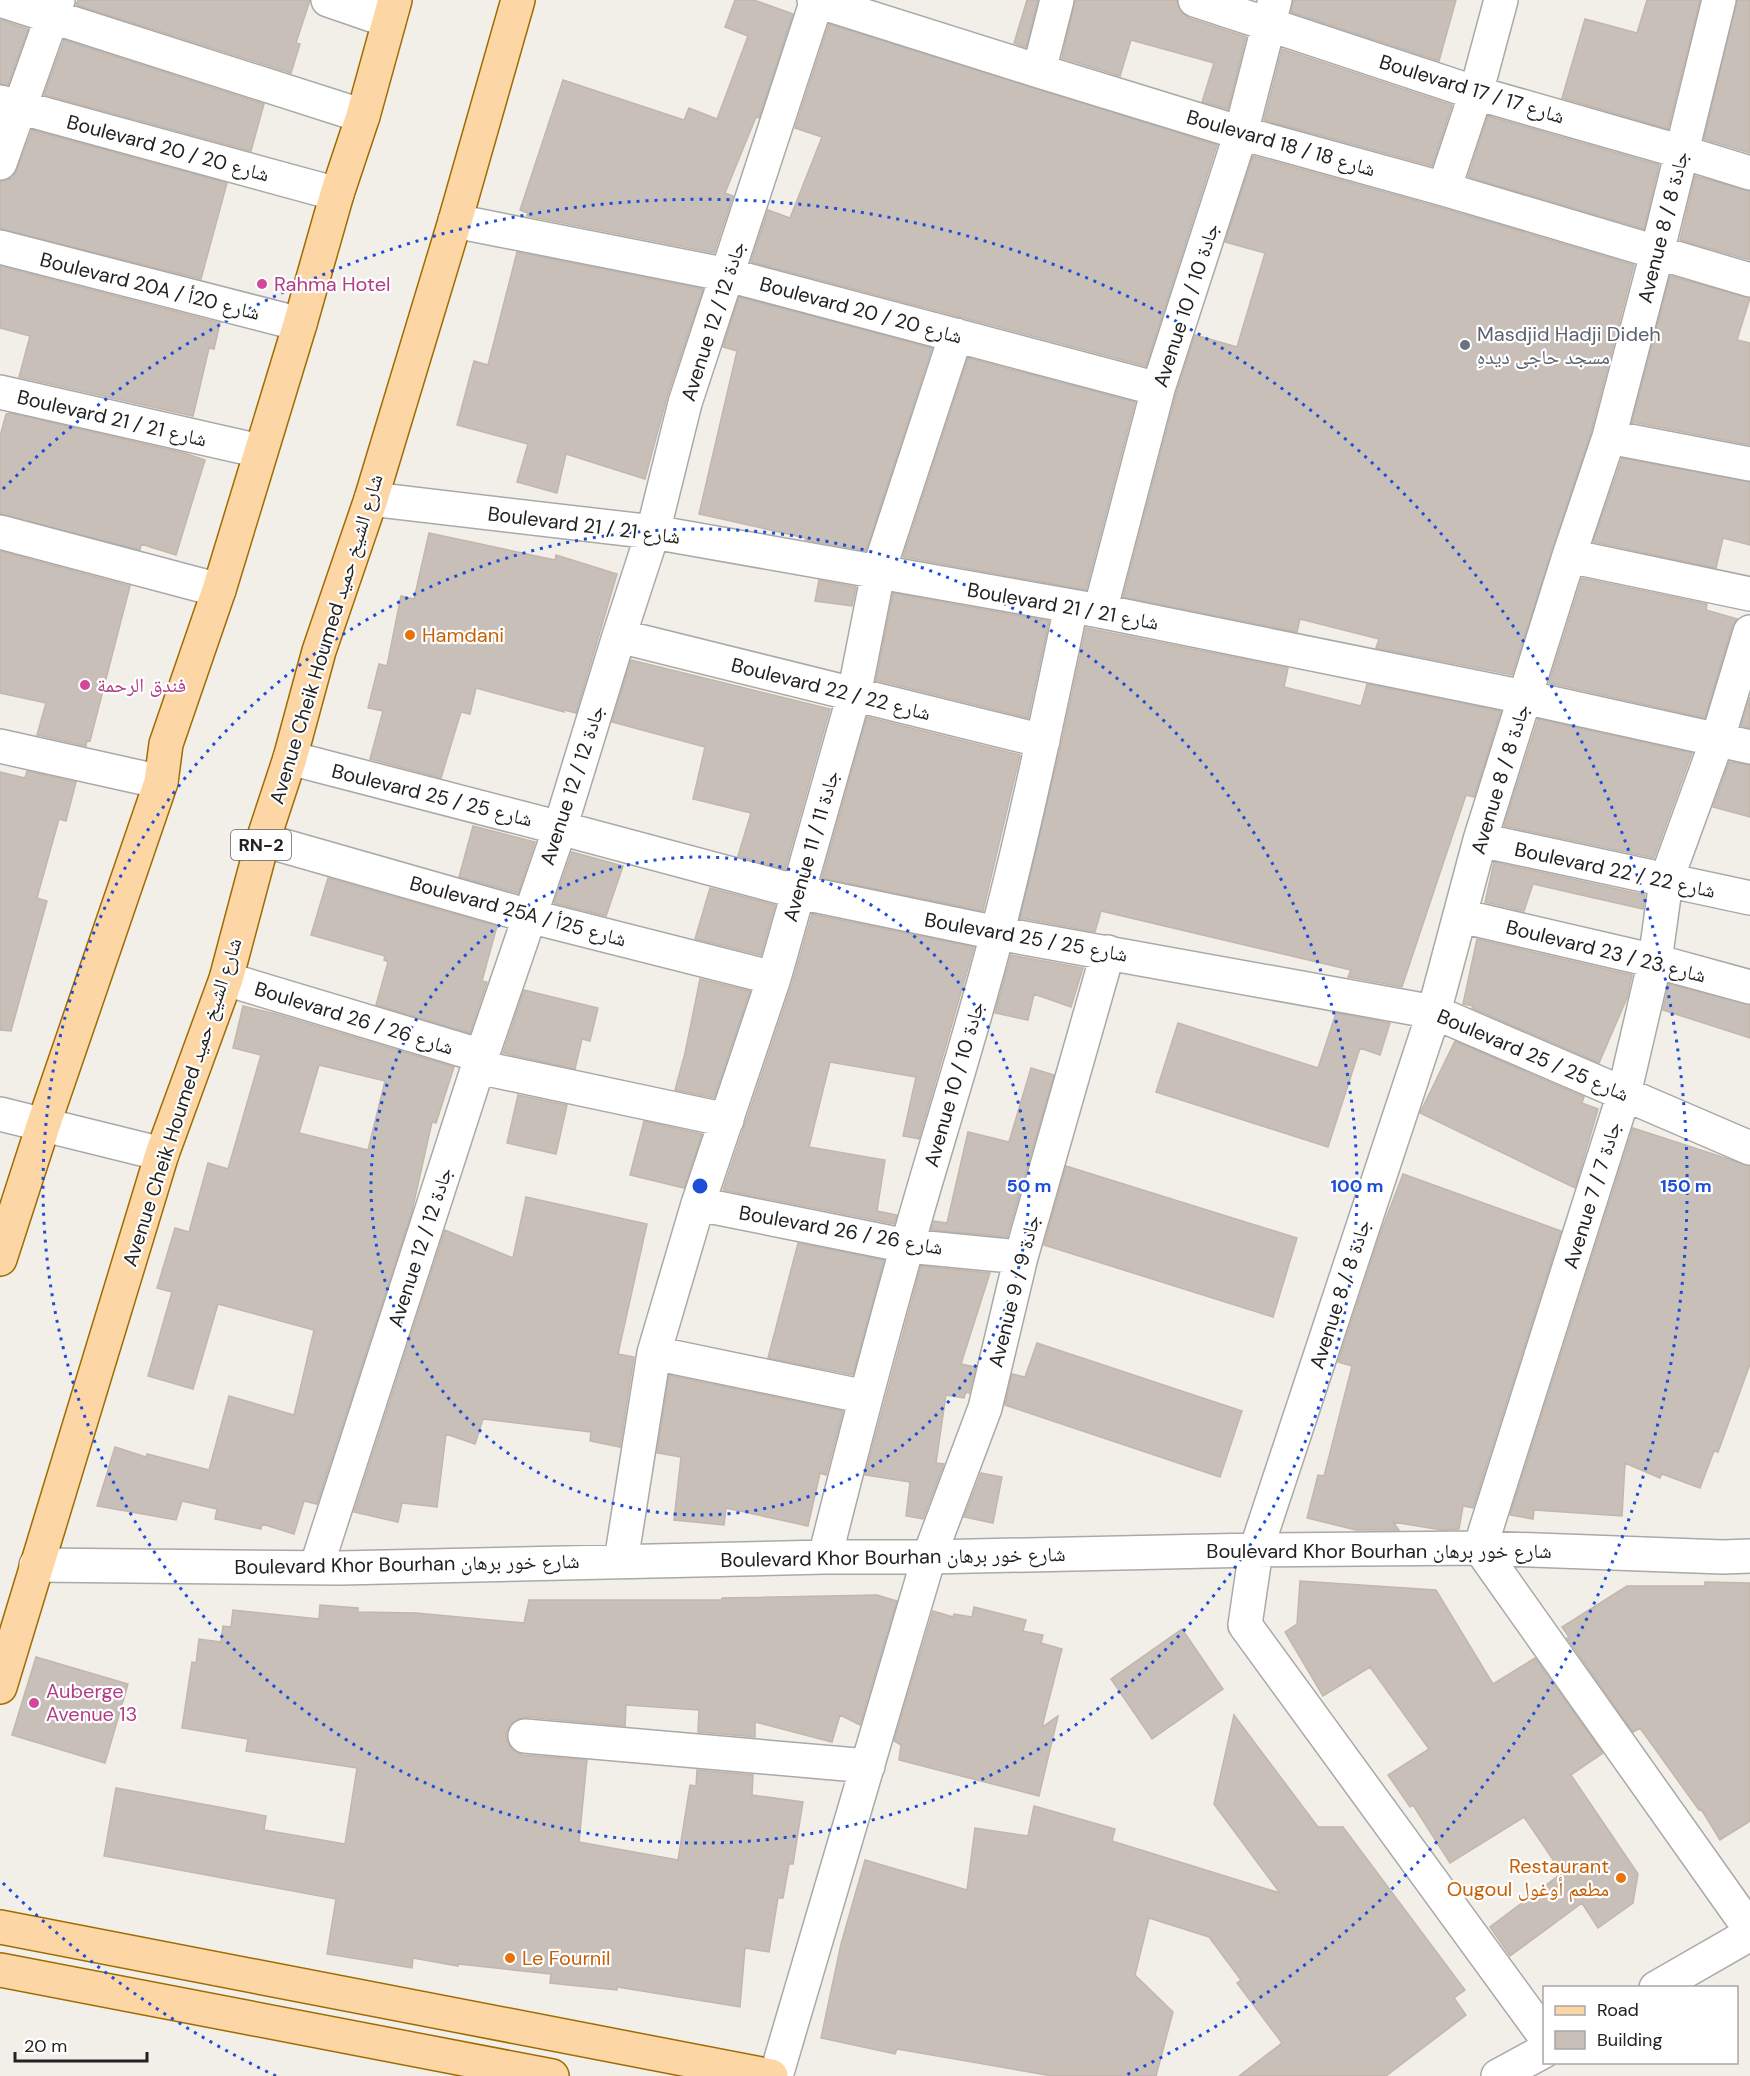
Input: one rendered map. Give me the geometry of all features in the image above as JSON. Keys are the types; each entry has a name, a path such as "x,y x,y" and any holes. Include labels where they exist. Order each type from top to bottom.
{"main road":[{"name":"Avenue Cheik Houmed شارع الشيخ حميد","path":"0,1687 162,1154 226,979 263,840 290,758 319,651 371,499 455,221 518,0"},
{"path":"0,1259 161,782 166,744 219,590 337,194 363,116 392,11"},
{"path":"0,1927 771,2076"},
{"path":"0,1970 552,2076"}],"street":[{"path":"0,0 55,8 363,116"},
{"path":"328,0 392,11"},
{"name":"Boulevard 18 / شارع 18","path":"816,0 1241,133 1444,189 1750,280"},
{"name":"Avenue 12 / جادة 12","path":"315,1568 480,1061 560,828 653,532 685,403 816,0"},
{"path":"1039,71 1057,0"},
{"name":"Boulevard 17 / شارع 17","path":"1195,0 1272,12 1476,93 1750,173"},
{"path":"1444,189 1476,93 1501,0"},
{"name":"Avenue 8 / جادة 8","path":"1543,2032 1245,1625 1256,1550 1434,1012 1480,840 1609,436 1658,253 1719,0"},
{"path":"0,163 10,105 55,8"},
{"name":"Avenue 10 / جادة 10","path":"825,1557 907,1246 970,1034 997,933 1043,741 1241,133 1272,12"},
{"name":"Boulevard 20 / شارع 20","path":"10,105 337,194"},
{"name":"Boulevard 20 / شارع 20","path":"455,221 728,275 1158,389"},
{"name":"Boulevard 20A / شارع 20أ","path":"0,247 300,324"},
{"name":"Avenue 11 / جادة 11","path":"621,1561 654,1353 698,1204 774,978 854,695 878,573 956,335"},
{"name":"Boulevard 21 / شارع 21","path":"0,392 260,451"},
{"path":"1609,436 1750,464"},
{"name":"Boulevard 21 / شارع 21","path":"371,499 653,532 1086,609 1524,697 1718,738 1750,747"},
{"path":"0,532 219,590"},
{"path":"1569,556 1750,594"},
{"name":"Avenue 7 / جادة 7","path":"1480,1548 1623,1094 1655,961 1666,881 1718,738 1750,632"},
{"name":"Boulevard 22 / شارع 22","path":"619,636 1043,741"},
{"path":"0,746 161,782"},
{"name":"Boulevard 25 / شارع 25","path":"290,758 799,892 997,933 1434,1012 1750,1148"},
{"name":"Boulevard 25A / شارع 25أ","path":"263,840 529,916 774,978"},
{"name":"Boulevard 22 / شارع 22","path":"1480,840 1750,898"},
{"name":"Boulevard 23 / شارع 23","path":"1461,916 1655,961 1750,987"},
{"name":"Avenue 9 / جادة 9","path":"776,2076 929,1557 985,1408 1021,1257 1108,952"},
{"name":"Boulevard 26 / شارع 26","path":"226,979 480,1061 727,1120"},
{"path":"0,1114 162,1154"},
{"name":"Boulevard 26 / شارع 26","path":"698,1204 907,1246 1021,1257"},
{"path":"654,1353 866,1396"},
{"path":"1480,1548 1750,1929"},
{"name":"Boulevard Khor Bourhan شارع خور برهان","path":"36,1565 315,1568 825,1557 1480,1548 1750,1556"},
{"path":"525,1736 868,1766"},
{"path":"1659,1986 1750,1934"},
{"path":"1498,2076 1543,2052"}],"building":[{"path":"78,0 310,0 296,43 300,44 291,73 76,5"},
{"path":"735,0 754,0 793,14 759,118 756,117 725,193 733,196 714,253 527,216 528,213 520,210 563,80 684,120 689,108 717,119 748,36 725,27"},
{"path":"1027,0 1038,0 1026,47 1014,43"},
{"path":"1075,0 1177,0 1181,12 1189,18 1246,37 1228,109 1202,102 1214,63 1131,40 1120,76 1062,58"},
{"path":"1293,0 1456,0 1439,61 1291,12"},
{"path":"1647,0 1700,0 1668,129 1562,98 1585,19 1637,33"},
{"path":"1737,0 1750,0 1750,153 1704,139"},
{"path":"0,20 28,29 8,85 0,84"},
{"path":"829,24 1217,145 1146,366 751,262 768,210 790,218 822,137 795,128"},
{"path":"64,40 264,104 251,151 44,95"},
{"path":"1282,49 1452,105 1432,166 1264,120"},
{"path":"1488,116 1659,165 1644,229 1468,177"},
{"path":"32,130 227,183 201,279 0,229 0,181 12,178"},
{"path":"1253,156 1439,207 1634,265 1591,432 1512,675 1376,648 1379,639 1300,619 1297,632 1123,597 1176,394 1195,335 1237,347 1265,253 1225,242"},
{"path":"1695,176 1750,191 1750,260 1680,240"},
{"path":"517,252 703,289 667,397 645,479 566,454 557,493 517,482 528,444 457,425 474,361 488,365"},
{"path":"0,266 220,323 214,349 209,348 193,416 19,377 30,336 0,328"},
{"path":"1670,276 1750,298 1737,340 1750,343 1750,445 1632,422"},
{"path":"739,297 932,348 866,551 805,540 806,538 699,514 737,351 723,347"},
{"path":"968,358 1135,402 1086,590 903,557"},
{"path":"10,413 184,453 205,460 176,555 141,544 140,550 0,514 0,436 6,414"},
{"path":"1622,458 1750,482 1750,545 1723,538 1716,568 1593,542"},
{"path":"429,533 555,560 556,555 617,574 576,713 564,710 564,712 476,688 470,714 461,712 441,778 370,759 383,711 368,708 379,664 387,666 401,596 414,599"},
{"path":"0,551 130,586 90,741 87,740 86,746 37,735 46,703 0,693"},
{"path":"1582,578 1707,604 1706,610 1737,619 1732,627 1705,718 1549,683"},
{"path":"819,580 856,587 852,606 815,601"},
{"path":"893,593 1049,621 1028,718 876,680"},
{"path":"1086,628 1288,668 1284,687 1361,706 1367,684 1501,711 1474,797 1466,795 1402,987 1348,977 1351,970 1101,911 1095,932 1020,918"},
{"path":"631,660 830,709 785,869 738,856 751,813 693,799 705,747 612,722"},
{"path":"1750,697 1750,728 1741,726"},
{"path":"867,717 1020,755 983,911 822,878"},
{"path":"1538,719 1692,753 1654,858 1504,826"},
{"path":"1729,762 1750,765 1750,817 1713,807"},
{"path":"27,771 76,782 66,821 59,819 37,898 47,901 11,1031 0,1030 0,772 25,778"},
{"path":"473,826 535,842 518,893 459,877"},
{"path":"572,852 623,866 606,916 554,903"},
{"path":"1494,862 1645,895 1643,909 1533,884 1524,911 1485,902"},
{"path":"328,878 497,926 482,981 487,982 470,1033 376,1005 388,962 384,960 385,956 311,935"},
{"path":"710,888 775,905 761,955 695,939"},
{"path":"812,914 974,947 919,1139 903,1136 916,1077 830,1062 809,1147 885,1160 877,1211 897,1215 894,1224 723,1190 792,984"},
{"path":"1477,939 1632,975 1627,998 1599,1063 1472,1008 1473,1006 1463,1004"},
{"path":"1011,955 1083,968 1071,1007 1034,994 1028,1020 995,1013"},
{"path":"700,979 750,991 714,1098 675,1090"},
{"path":"1669,984 1750,1005 1750,1038 1663,1010"},
{"path":"524,990 598,1008 590,1041 582,1039 575,1069 503,1053"},
{"path":"243,1006 454,1067 436,1123 432,1122 412,1211 317,1504 304,1501 294,1534 262,1524 261,1529 215,1519 217,1509 182,1501 176,1520 97,1506 115,1447 146,1457 147,1454 209,1470 229,1396 294,1415 314,1330 218,1304 193,1389 148,1376 172,1292 157,1288 175,1228 189,1232 208,1163 228,1169 261,1055 233,1048","holes":["319,1065 385,1081 368,1150 299,1133"]},
{"path":"1336,1013 1390,1023 1380,1055 1360,1048 1328,1147 1156,1092 1178,1023 1318,1068"},
{"path":"1455,1041 1584,1097 1582,1103 1598,1109 1575,1188 1420,1113"},
{"path":"1031,1068 1054,1075 1007,1237 931,1230 934,1221 947,1223 968,1132 1009,1142"},
{"path":"518,1095 567,1105 556,1154 507,1143"},
{"path":"644,1121 702,1134 684,1188 630,1175"},
{"path":"1633,1128 1750,1166 1750,1364 1718,1452 1714,1451 1700,1488 1662,1474 1660,1478 1625,1463 1622,1516 1534,1510 1533,1519 1510,1515"},
{"path":"1066,1166 1297,1238 1273,1317 1044,1245"},
{"path":"1403,1174 1561,1231 1473,1508 1463,1506 1459,1529 1442,1530 1393,1522 1399,1530 1356,1530 1307,1518 1318,1475 1324,1476 1352,1366 1338,1362 1382,1229"},
{"path":"526,1197 647,1224 618,1354 634,1357 620,1447 590,1441 591,1432 483,1419 475,1444 446,1434 437,1507 402,1503 398,1522 354,1512 445,1230 513,1258"},
{"path":"798,1243 884,1260 853,1375 768,1358"},
{"path":"921,1266 990,1273 961,1364 976,1367 969,1393 966,1392 964,1398 946,1395 936,1463 944,1464 923,1519 906,1516 910,1482 865,1475"},
{"path":"1037,1343 1242,1411 1220,1477 1005,1405 1012,1374 1025,1377"},
{"path":"669,1375 843,1411 826,1475 820,1473 808,1526 726,1508 724,1525 674,1520 681,1457 657,1453"},
{"path":"981,1473 1002,1477 993,1523 964,1517"},
{"path":"1300,1581 1436,1590 1493,1684 1535,1658 1603,1753 1571,1775 1638,1874 1633,1903 1598,1928 1582,1903 1510,1956 1490,1927 1562,1873 1524,1817 1450,1863 1413,1805 1410,1807 1388,1775 1429,1749 1370,1667 1323,1696 1285,1632 1297,1624"},
{"path":"1705,1582 1750,1583 1750,1821 1720,1840 1701,1809 1699,1810 1640,1728 1633,1732 1567,1638 1569,1637 1562,1627 1627,1586 1705,1586"},
{"path":"877,1595 897,1601 860,1725 840,1715 832,1742 755,1722 755,1737 698,1732 699,1710 626,1705 625,1726 526,1717 510,1725 506,1734 508,1744 514,1751 523,1755 587,1760 579,1842 678,1860 690,1785 696,1786 697,1770 753,1775 752,1795 803,1802 793,1864 789,1864 783,1898 778,1898 769,1952 745,1948 740,2007 617,1987 617,1990 550,1983 551,1974 458,1964 458,1966 413,1958 412,1968 327,1954 336,1899 104,1856 116,1788 266,1816 264,1830 345,1844 357,1768 246,1751 248,1739 182,1728 192,1662 196,1663 199,1639 221,1642 223,1626 231,1627 233,1610 319,1619 320,1605 358,1608 358,1612 416,1613 524,1623 529,1600 722,1600 722,1598"},
{"path":"974,1607 1026,1620 1023,1631 1043,1635 1041,1643 1062,1649 1042,1727 1058,1716 1039,1796 899,1760 901,1745 894,1741 933,1611 953,1617 954,1614 972,1617"},
{"path":"1182,1629 1223,1689 1152,1739 1111,1679"},
{"path":"36,1657 128,1684 105,1763 12,1735"},
{"path":"1234,1715 1318,1827 1343,1827 1465,1990 1454,1998 1466,2015 1386,2076 1239,2076 1282,2043 1237,1983 1241,1980 1209,1937 1149,1918 1135,1975 1173,2012 1156,2076 1052,2076 897,2049 895,2054 821,2038 841,1944 865,1860 967,1890 975,1828 1028,1836 1034,1806 1115,1829 1112,1841 1280,1893 1214,1804"}],"place":[{"name":"Rahma Hotel","path":"262,284"},
{"name":"Masdjid Hadji Dideh مسجد حاجی دیدهِ","path":"1465,345"},
{"name":"Hamdani","path":"410,635"},
{"name":"فندق الرحمة","path":"85,685"},
{"name":"Auberge Avenue 13","path":"34,1703"},
{"name":"Restaurant Ougoul مطعم أوغول","path":"1621,1878"},
{"name":"Le Fournil","path":"510,1958"}]}
